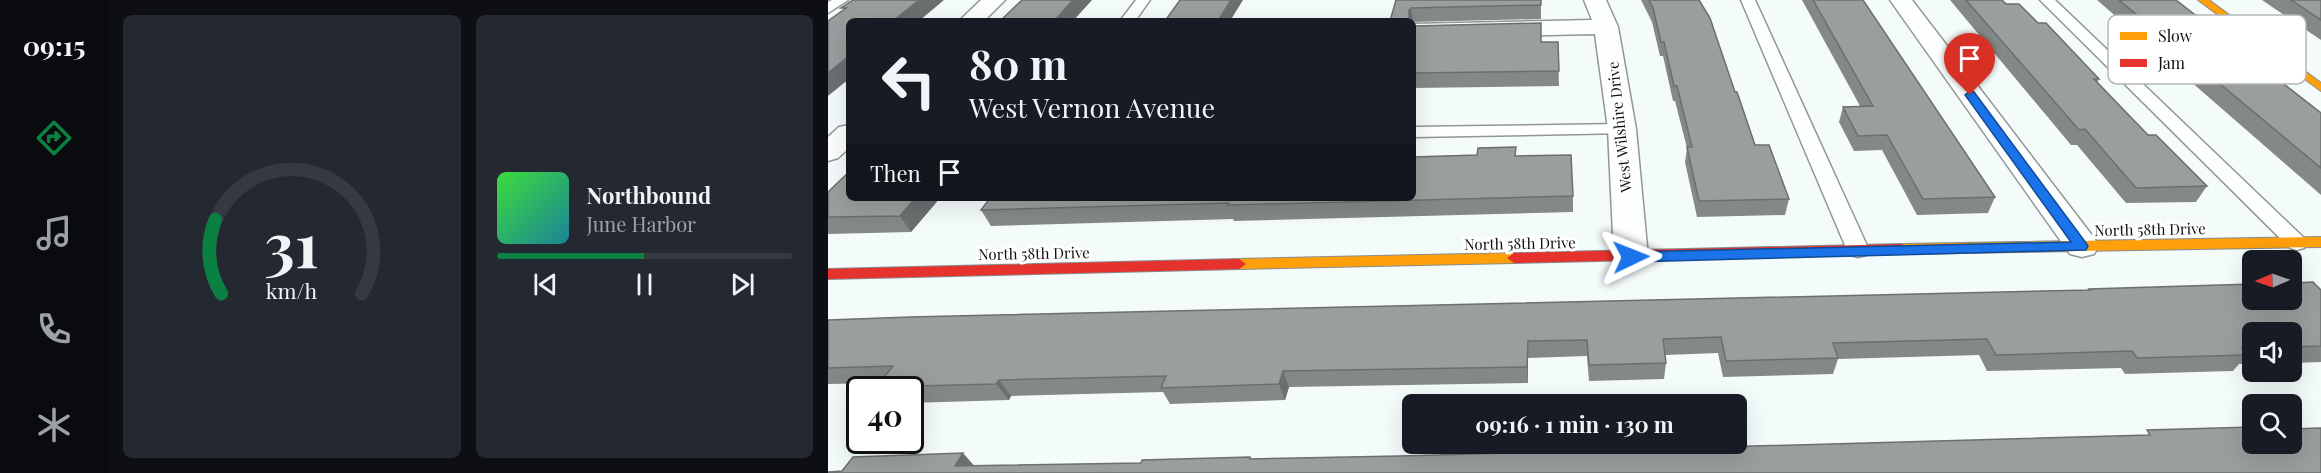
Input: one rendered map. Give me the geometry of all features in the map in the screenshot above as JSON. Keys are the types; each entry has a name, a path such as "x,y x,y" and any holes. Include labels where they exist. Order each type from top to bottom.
{"street":[{"path":"974,18 994,0"},
{"name":"West Wilshire Drive","path":"1595,0 1606,27 1622,129 1631,257"},
{"path":"1901,0 2082,246"},
{"path":"2203,0 2223,15"},
{"path":"1416,31 1606,27"},
{"path":"2306,77 2321,88"},
{"path":"828,152 846,136"},
{"name":"North 58th Drive","path":"828,274 1858,250 2321,242"}],"lane":[{"path":"828,9 841,0"},
{"path":"1129,18 1143,0"},
{"path":"1748,0 1858,250"},
{"path":"2047,0 2108,59"},
{"path":"2133,84 2297,243"},
{"path":"1416,132 1622,129"}],"building":[{"path":"853,0 919,0 897,18 846,18 846,58 828,73 828,21 846,8 841,8"},
{"path":"1022,0 1073,0 1057,18 1003,18"},
{"path":"1180,0 1231,0 1220,18 1167,18"},
{"path":"1396,0 1541,0 1541,5 1411,8 1409,18 1391,18"},
{"path":"1649,0 1699,0 1710,18 1755,145 1769,145 1789,199 1699,201 1687,147 1692,147 1677,86 1674,86 1664,42 1661,42"},
{"path":"1813,0 1863,0 1995,197 1923,199 1887,135 1858,136 1843,107 1873,106"},
{"path":"1966,0 2002,0 2006,4 2019,4 2038,23 2046,23 2099,79 2094,79 2148,135 2156,135 2207,186 2136,188 2085,129 2079,130"},
{"path":"2119,0 2176,0 2195,15 2137,15"},
{"path":"2291,0 2321,0 2321,20"},
{"path":"1541,23 1541,42 1558,42 1559,71 1416,73 1416,26"},
{"path":"2220,84 2284,84 2321,113 2321,168"},
{"path":"1516,147 1515,156 1571,155 1573,196 1416,200 1416,157 1477,155 1478,148"},
{"path":"846,175 846,201 912,201 900,216 828,217 828,192"},
{"path":"988,201 1381,201 1228,205 1229,203 981,210"},
{"path":"2313,282 2321,290 2321,346 2302,347 2302,322 2242,322 2242,355 2137,358 2132,351 1996,355 1987,339 1833,343 1838,358 1726,361 1721,337 1663,339 1666,363 1589,365 1587,340 1528,341 1527,367 1283,371 1279,384 1161,388 1166,376 999,380 996,384 924,386 924,376 885,376 893,366 828,368 828,320 2090,290 2242,284 2242,310 2302,310 2302,283"},
{"path":"2242,427 2242,454 2302,454 2302,429 2321,428 2321,473 828,473 842,471 853,457 963,453 955,466 1141,463 1142,460 1250,457 1250,459 1471,454 1747,454 1747,446 2150,435 2147,430"}],"traffic: slow":[{"path":"2203,0 2223,15"},
{"path":"2306,77 2321,88"},
{"path":"1902,249 2321,242"},
{"path":"1239,264 1514,258"}],"traffic: jam":[{"path":"1514,258 1902,249"},
{"path":"828,274 1239,264"}],"route":[{"path":"1631,257 2082,246 1970,95"}]}
